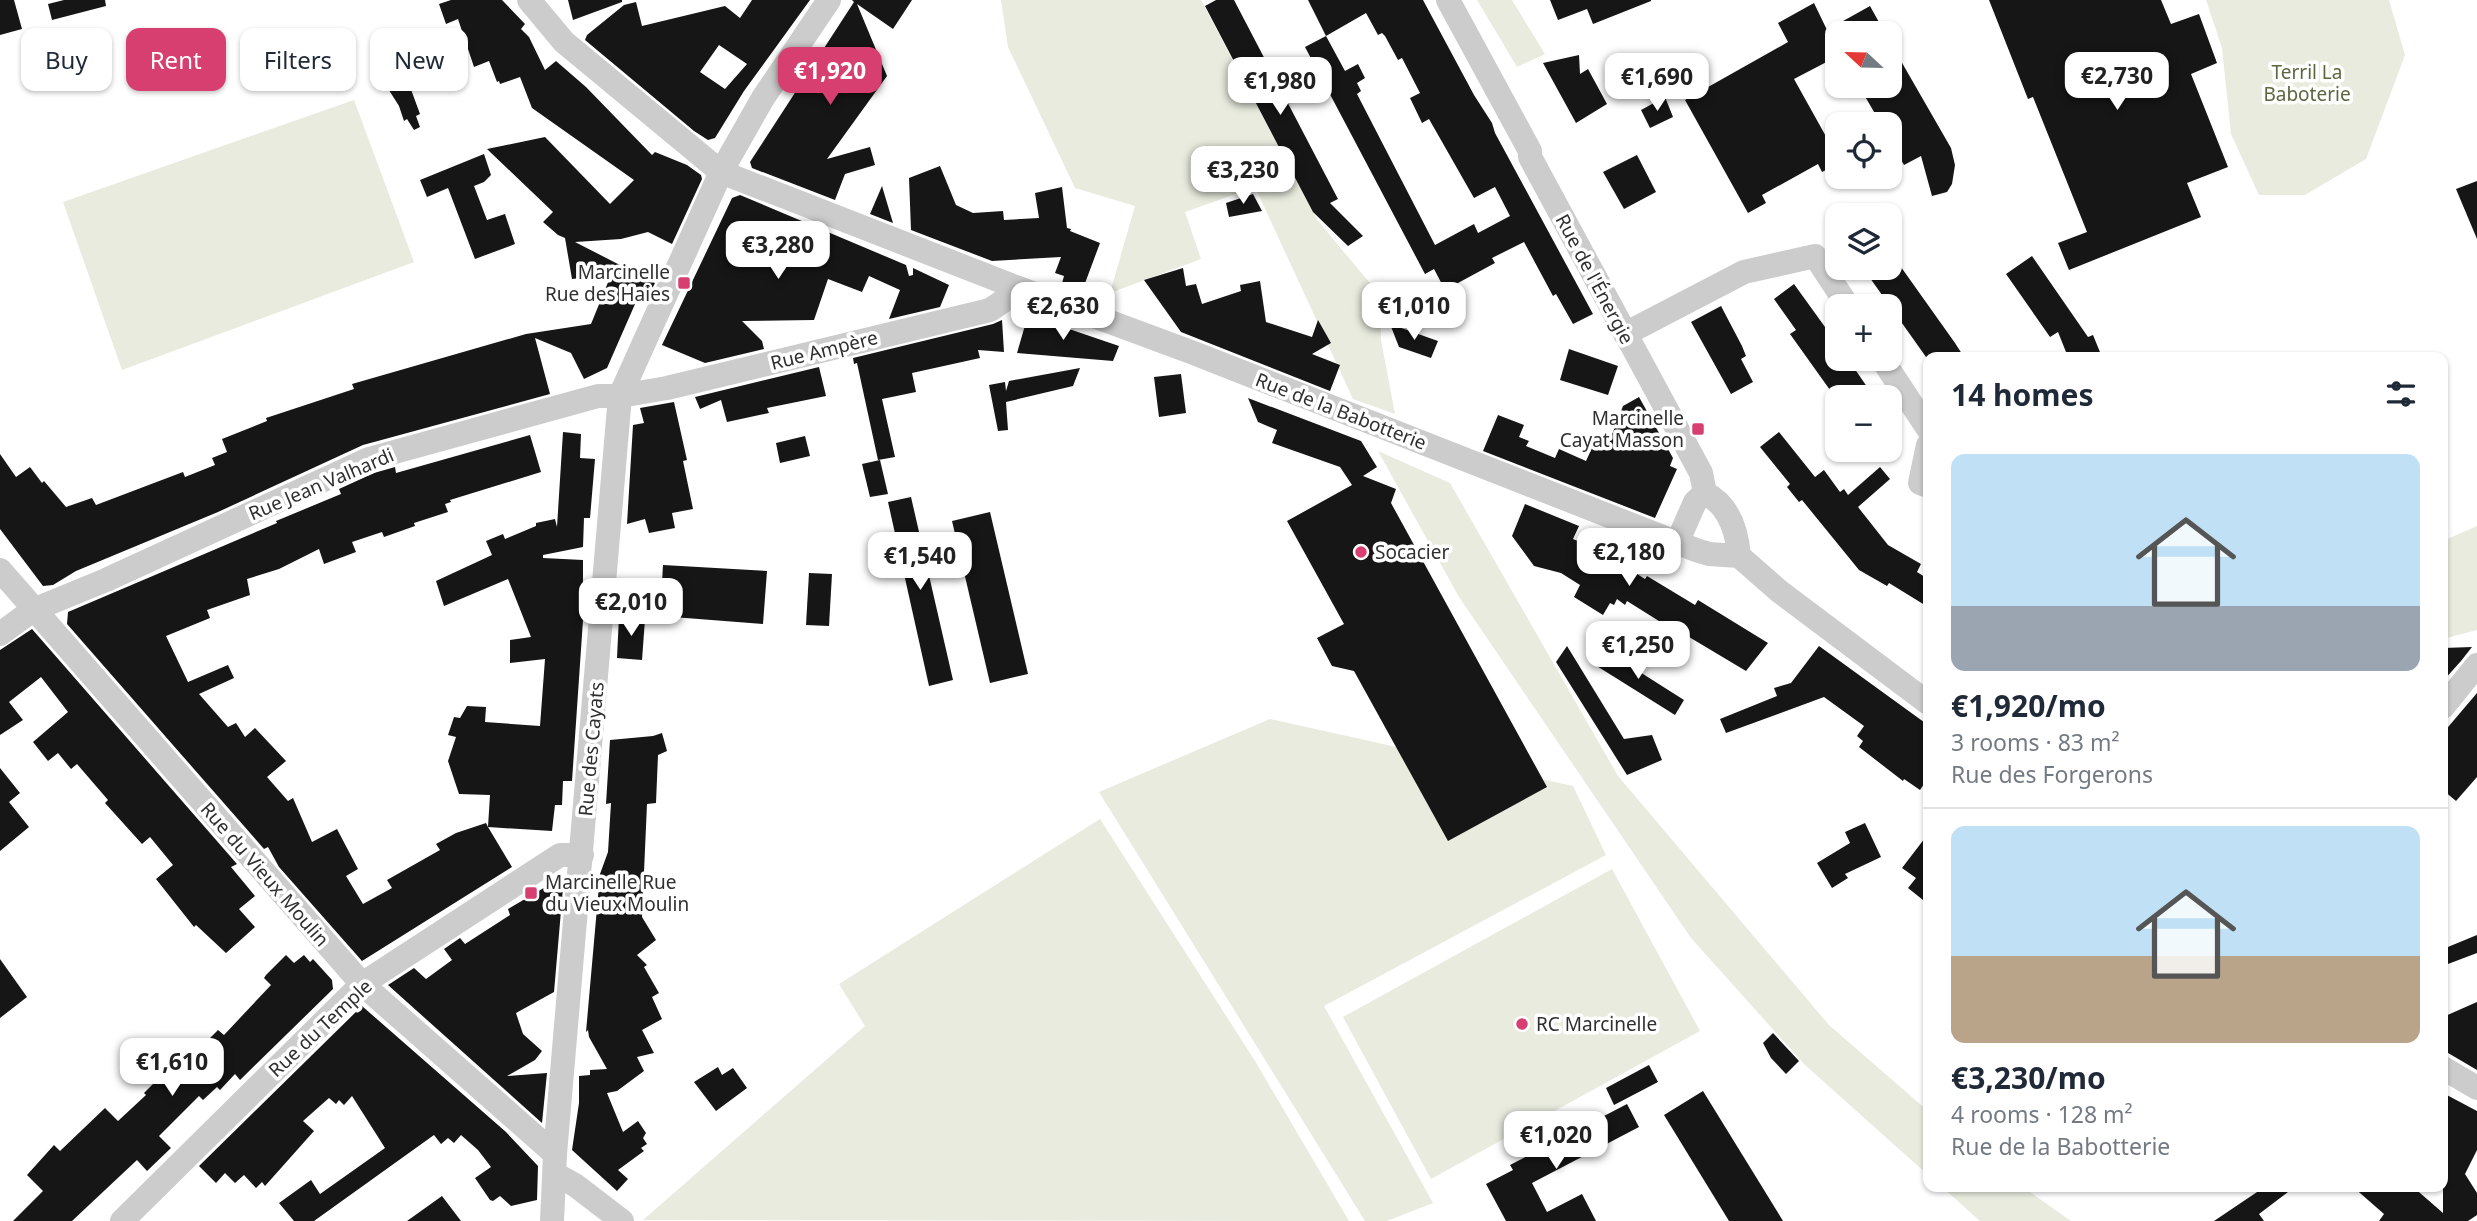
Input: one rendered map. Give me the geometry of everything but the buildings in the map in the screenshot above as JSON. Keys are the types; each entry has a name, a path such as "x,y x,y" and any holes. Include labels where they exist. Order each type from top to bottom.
{"street":[{"name":"Rue de la Babotterie","path":"528,0 564,42 721,172 1021,289 1192,352 1677,543 1709,554 1739,556"},
{"name":"Rue des Cayats","path":"552,1221 620,396 721,172 763,98 829,0"},
{"name":"Rue de l'Énergie","path":"1448,0 1701,473 1705,493 1724,508 1734,530 1739,556"},
{"path":"1625,334 1744,272 1815,256 1840,294"},
{"name":"Rue Ampère","path":"620,396 667,388 990,310 1021,289"},
{"path":"1890,371 1923,421"},
{"name":"Rue Jean Valhardi","path":"0,634 33,610 106,580 369,459 577,401 598,396 620,396"},
{"path":"1923,468 1920,483 1923,484"},
{"path":"1677,543 1695,502 1705,493"},
{"path":"1739,556 1779,592 1923,699"},
{"name":"Rue du Vieux Moulin","path":"0,570 362,984 575,1185 622,1221"},
{"path":"2448,701 2477,665"},
{"name":"Rue du Temple","path":"122,1221 362,984 560,855 582,855"},
{"path":"2448,1071 2477,1088"}],"green space":[{"path":"1001,0 1201,0 1318,221 1380,295 1381,340 1395,414 1353,399 1255,187 1185,212 1201,259 1110,293 1135,206 1075,188 1008,47"},
{"path":"1477,0 1512,0 1545,54 1517,67"},
{"name":"Terril La Baboterie","path":"2206,0 2389,0 2405,55 2366,159 2305,195 2259,195 2231,134 2222,48"},
{"path":"354,100 414,262 122,370 63,202"},
{"path":"1378,451 1450,483 1618,776 1829,1025 1923,1107 1923,1171 1805,1065 1691,938 1459,597"},
{"path":"2477,526 2477,630 2448,638 2448,539"},
{"path":"1270,719 1573,786 1606,855 1324,1006 1433,1203 1387,1221 1365,1221 1099,792"},
{"path":"1100,819 1255,1061 1349,1221 643,1220 865,1026 839,984"},
{"name":"RC Marcinelle","path":"1612,869 1700,1031 1431,1179 1343,1017"},
{"path":"1948,1192 2030,1192 2071,1221 1980,1221"}],"place":[{"name":"Marcinelle Rue des Haies","path":"684,283"},
{"name":"Marcinelle Cayat Masson","path":"1698,429"},
{"name":"Socacier","path":"1361,552"},
{"name":"Marcinelle Rue du Vieux Moulin","path":"531,893"},
{"name":"RC Marcinelle","path":"1522,1024"}]}
